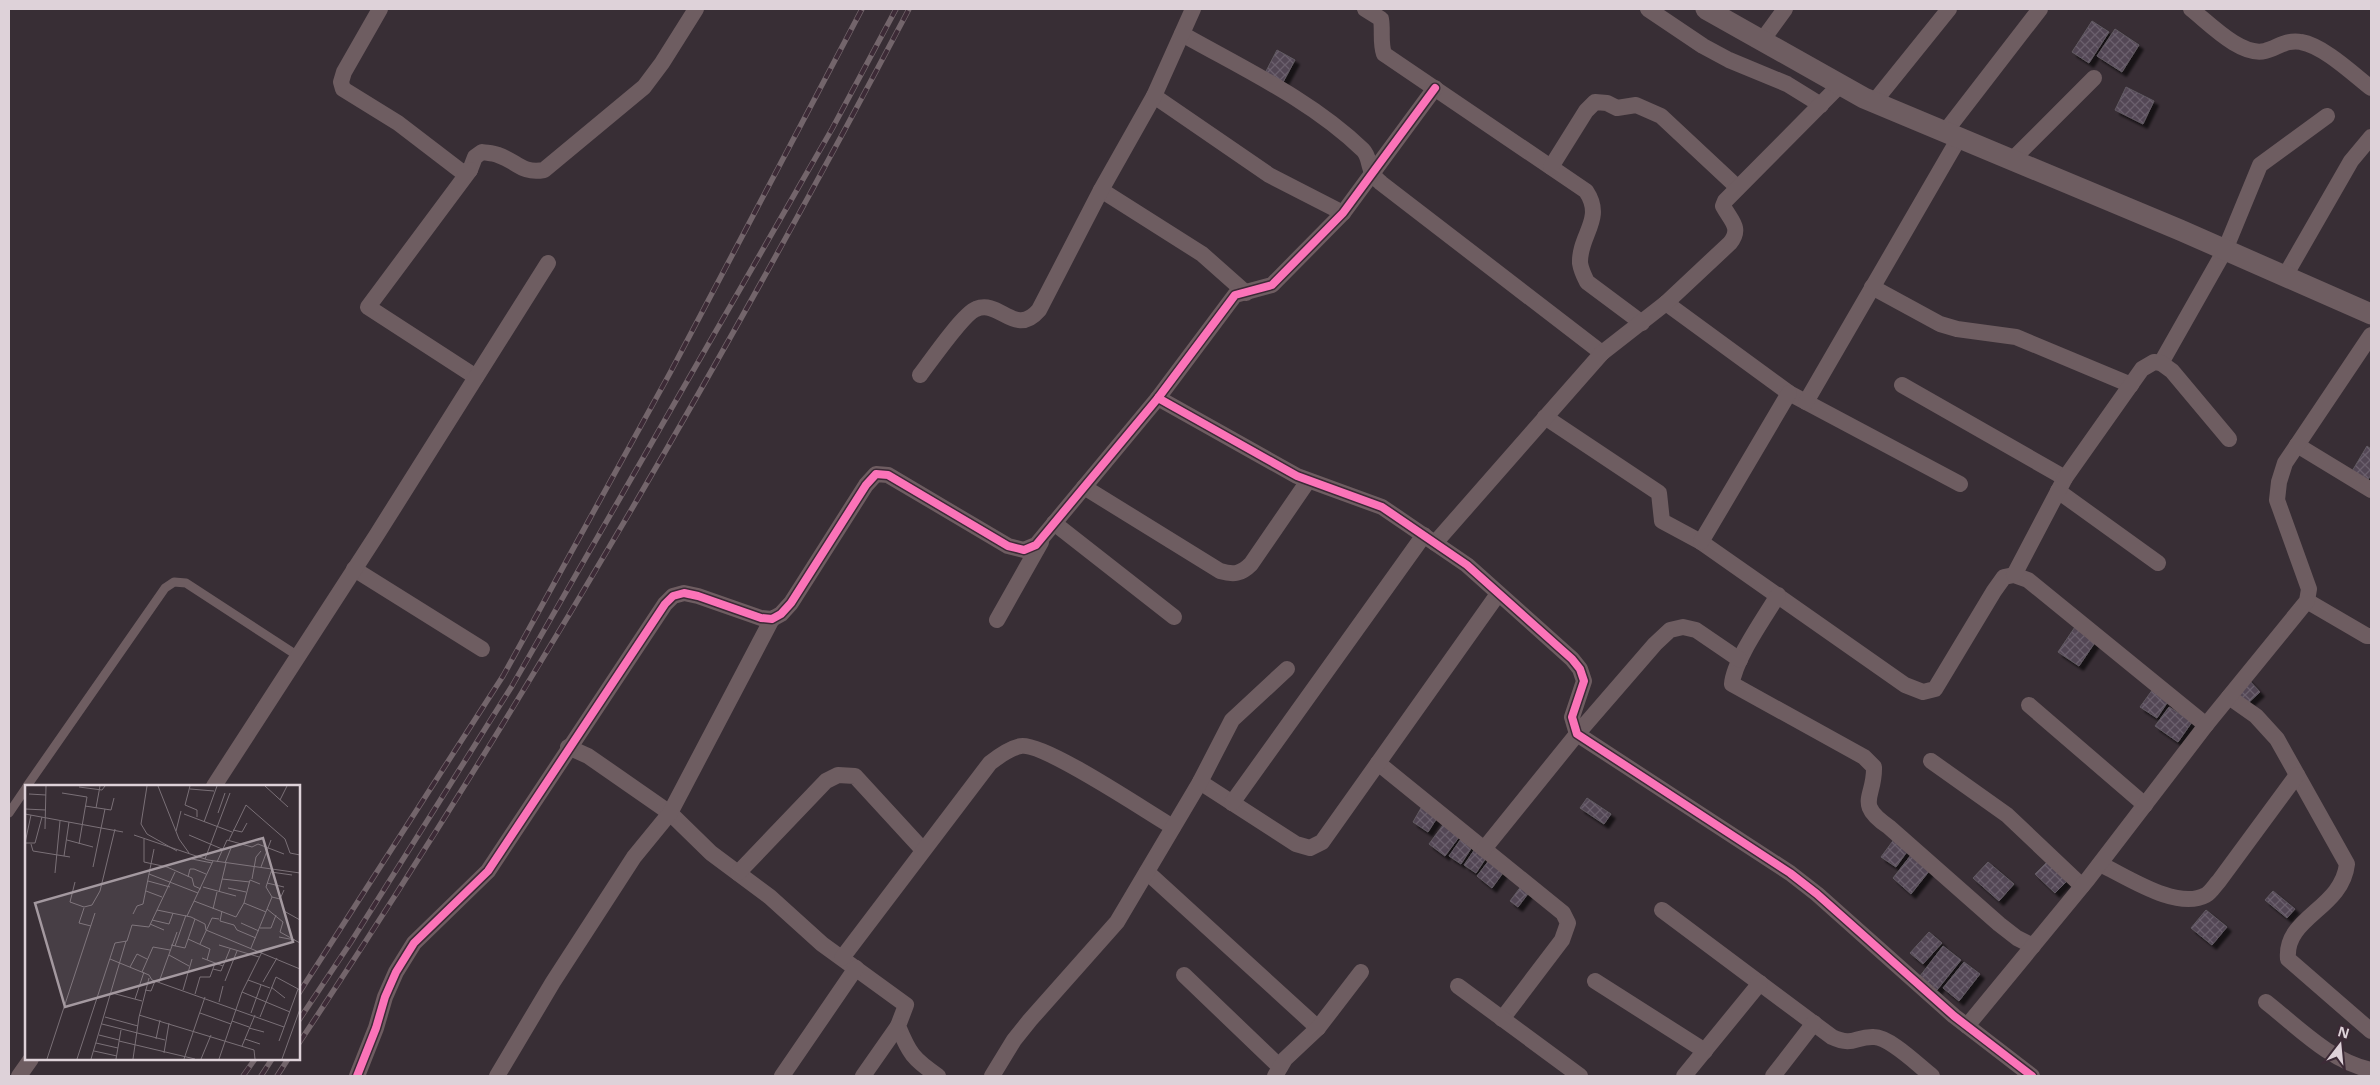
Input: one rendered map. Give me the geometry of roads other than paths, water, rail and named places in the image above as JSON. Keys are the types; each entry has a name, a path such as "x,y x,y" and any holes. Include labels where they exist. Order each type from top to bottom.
{"street":[{"path":"380,9 344,72 341,82 343,89 398,122 462,172 470,170"},
{"path":"476,377 368,306 470,170 476,157 482,152 498,154 520,168 532,172 544,170 644,87 662,63 696,9"},
{"path":"920,375 965,318 976,309 989,308 1022,322 1032,318 1039,310 1101,190 1154,96 1193,9"},
{"path":"1365,9 1381,19 1381,44 1384,54 1586,191 1593,202 1592,217 1580,262 1587,282 1642,323"},
{"path":"1648,9 1703,46 1729,60 1786,84 1821,105"},
{"path":"1706,9 1761,42 1874,102 2225,250 2371,314"},
{"path":"1761,42 1785,9"},
{"path":"1874,102 1949,9"},
{"path":"1806,402 1872,288 1952,135 2040,9"},
{"path":"2191,9 2237,46 2252,52 2264,51 2284,42 2301,42 2320,49 2371,88"},
{"path":"1182,34 1294,97 1318,113 1364,152 1372,173 1381,183 1602,353"},
{"path":"2012,160 2094,78"},
{"path":"1232,803 1430,539 1545,418 1602,353 1666,303 1736,235 1736,229 1723,206 1737,186 1840,85"},
{"path":"357,1076 376,1028 385,997 396,972 414,943 488,871 568,747 665,604 673,596 684,593 698,596 761,618 772,619 782,614 791,603 866,485 876,474 888,475 894,478 1008,546 1024,550 1036,545 1158,398 1234,295 1272,285 1343,214 1435,88"},
{"path":"1154,96 1269,176 1343,214"},
{"path":"1551,167 1586,111 1594,102 1607,103 1617,108 1636,105 1647,108 1661,116 1737,186"},
{"path":"2162,363 2225,250 2260,165 2327,116"},
{"path":"2285,276 2351,161 2371,137"},
{"path":"1101,190 1202,254 1246,293"},
{"path":"215,785 548,262"},
{"path":"1872,288 1940,324 1957,329 2016,337 2131,385"},
{"path":"1666,303 1789,393 1960,484"},
{"path":"1967,1026 2100,864 2206,725 2307,601 2309,589 2277,500 2279,482 2285,463 2369,344"},
{"path":"2014,575 2061,484 2142,369 2154,362 2162,363 2172,371 2229,439"},
{"path":"1902,385 2061,484 2158,563"},
{"path":"1701,542 1789,393"},
{"path":"1158,398 1308,481 1382,507 1468,565 1572,659 1580,669 1584,680 1572,716 1578,734 1790,873 1817,894 1967,1026 2032,1076"},
{"path":"1545,418 1659,493 1662,521 1701,542 1905,685 1922,692 1935,689 2004,577 2014,575 2028,580 2206,725"},
{"path":"2297,445 2371,490"},
{"path":"1084,487 1220,571 1231,574 1243,572 1251,564 1308,481"},
{"path":"1050,528 1174,617"},
{"path":"997,620 1050,528"},
{"path":"354,569 482,649"},
{"path":"1200,782 1296,844 1310,848 1322,842 1498,594"},
{"path":"1778,595 1740,660 1733,674 1732,684 1864,757 1874,767 1874,780 1869,791 1868,806 1875,818 1889,827 1999,924 2017,938 2033,946"},
{"path":"2307,601 2367,636 2371,636"},
{"path":"497,1076 553,982 634,857 670,813 772,619"},
{"path":"1484,849 1578,734 1655,644 1670,630 1683,627 1696,630 1740,660"},
{"path":"992,1076 1014,1040 1030,1020 1117,922 1200,782 1232,720 1287,668"},
{"path":"2229,697 2268,727 2277,738 2346,864 2345,877 2338,890 2291,935 2287,949 2288,959 2371,1031"},
{"path":"2029,705 2145,805"},
{"path":"842,958 990,763 1004,753 1021,746 1038,748 1173,827"},
{"path":"568,747 588,756 670,813 711,853 842,958 906,1005 898,1026 863,1076"},
{"path":"1931,761 2007,815 2082,886"},
{"path":"1378,764 1563,913 1568,923 1562,940 1502,1018"},
{"path":"738,873 826,781 838,775 855,776 923,850"},
{"path":"2100,864 2168,897 2186,899 2205,895 2220,881 2297,775"},
{"path":"1147,872 1318,1028"},
{"path":"1662,910 1832,1037 1845,1043 1874,1037 1889,1043 1932,1076"},
{"path":"782,1076 856,968"},
{"path":"1184,975 1277,1072 1285,1059 1318,1028 1361,972"},
{"path":"1595,981 1705,1050"},
{"path":"1684,1076 1760,982"},
{"path":"1458,986 1576,1075"},
{"path":"2266,1002 2331,1054 2346,1063 2371,1070"},
{"path":"1773,1076 1814,1023"},
{"path":"898,1026 909,1052 920,1064 938,1076"},
{"path":"18,1076 30,1060"}],"lane":[{"path":"28,785 165,588 174,582 186,582 298,656"},
{"path":"9,813 25,790"}],"railway":[{"path":"300,991 503,676 670,373 862,9"},
{"path":"300,1018 351,942 512,686 832,129 896,9"},
{"path":"300,1041 461,791 617,534 693,404 766,273 909,9"},
{"path":"243,1076 254,1060"},
{"path":"261,1076 271,1060"},
{"path":"277,1076 287,1060"}]}
